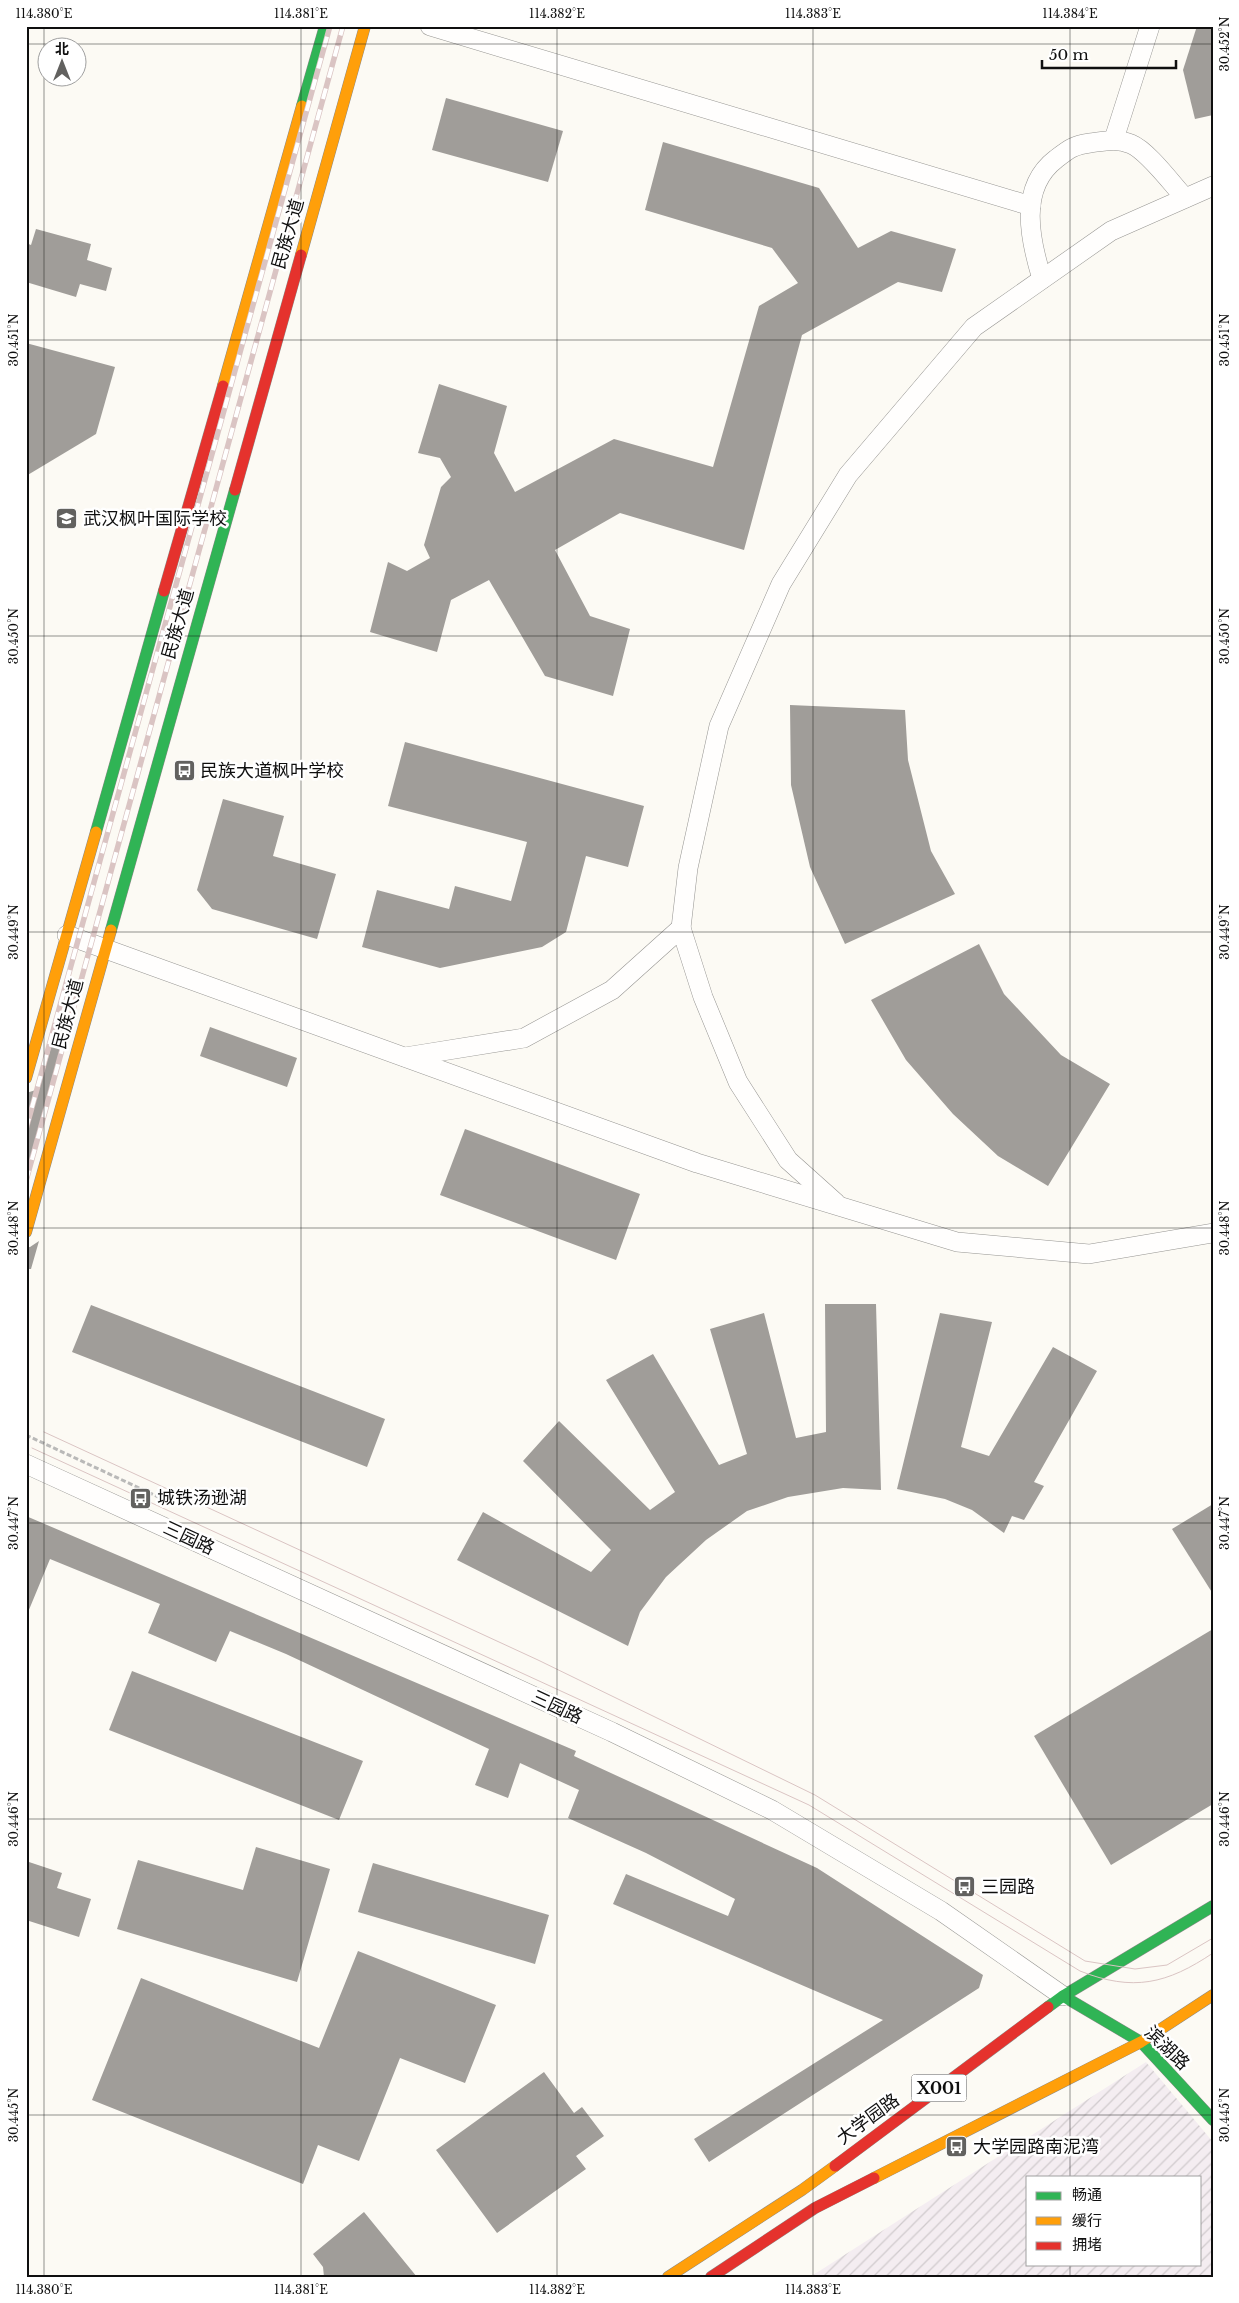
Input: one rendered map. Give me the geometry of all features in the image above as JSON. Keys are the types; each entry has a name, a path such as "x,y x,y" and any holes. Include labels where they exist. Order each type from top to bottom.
{"main road":[{"name":"民族大道","path":"26,1078 324,26"},
{"name":"民族大道","path":"26,1232 365,26"},
{"name":"大学园路","path":"668,2277 802,2190 1063,1996 1213,1906"},
{"path":"711,2277 815,2208 1141,2042 1213,1995"},
{"name":"滨湖路","path":"1063,1996 1141,2042 1213,2120"}],"street":[{"path":"430,26 1031,206"},
{"path":"1114,139 1150,26"},
{"path":"1042,279 1030,230 1031,206 1035,185 1050,164 1074,146 1114,139 1133,144 1152,161 1185,198"},
{"path":"840,1207 788,1160 738,1082 703,998 681,928 688,868 719,726 781,584 848,475 974,327 1111,231 1213,186"},
{"path":"404,1057 524,1038 612,990 681,928"},
{"path":"67,935 697,1163 957,1242 1089,1254 1213,1233"},
{"name":"三园路","path":"26,1464 612,1732 772,1810 941,1911 1063,1996"}],"path":[{"path":"26,1435 168,1501"}],"shaded area":[{"path":"1146,2062 1213,2142 1213,2277 810,2277"}],"building":[{"path":"1197,26 1213,26 1213,115 1195,119 1183,70"},
{"path":"446,98 563,131 548,182 432,150"},
{"path":"663,142 819,188 858,248 891,231 956,249 942,292 898,282 802,335 744,550 620,513 555,550 590,616 630,629 613,696 545,676 489,580 451,600 437,652 370,632 388,562 407,571 430,558 424,545 441,487 451,477 440,458 418,453 439,384 507,406 494,453 515,492 614,439 713,467 759,306 798,283 772,248 645,210"},
{"path":"36,229 91,244 87,260 112,268 106,291 80,284 76,297 26,282 26,243 31,245"},
{"path":"26,343 115,367 96,434 26,476"},
{"path":"790,705 905,710 908,760 931,851 955,894 845,944 810,867 791,785"},
{"path":"405,742 644,806 628,867 586,856 566,932 542,947 440,968 362,947 377,890 449,909 455,886 511,901 527,842 388,806"},
{"path":"223,799 284,816 273,856 336,874 317,939 212,909 197,890"},
{"path":"979,944 1004,994 1061,1055 1110,1084 1048,1186 998,1156 953,1114 906,1060 871,1000"},
{"path":"57,1026 67,1030 26,1173 26,1093 36,1090 41,1083"},
{"path":"210,1027 297,1058 287,1087 200,1056"},
{"path":"465,1129 640,1194 616,1260 440,1195"},
{"path":"39,1241 31,1269 26,1269 26,1247 30,1247"},
{"path":"825,1304 876,1304 881,1490 843,1488 788,1497 747,1511 706,1540 666,1577 640,1612 628,1646 457,1560 483,1512 591,1572 611,1550 523,1461 559,1421 650,1510 675,1492 606,1380 653,1354 719,1465 747,1454 710,1329 764,1313 796,1438 826,1432"},
{"path":"91,1305 385,1419 367,1467 72,1352"},
{"path":"940,1313 992,1322 961,1447 989,1456 1053,1347 1097,1371 1034,1482 1044,1486 1024,1520 1012,1516 1004,1533 972,1510 945,1499 897,1489"},
{"path":"1213,1504 1213,1594 1172,1529"},
{"path":"26,1516 576,1751 574,1756 817,1868 983,1975 979,1988 709,2162 694,2139 883,2020 613,1904 626,1874 728,1916 735,1899 646,1853 568,1818 579,1790 520,1763 508,1798 475,1785 489,1749 286,1654 230,1631 216,1662 148,1633 160,1604 50,1559 26,1617"},
{"path":"1213,1629 1213,1804 1111,1865 1034,1736"},
{"path":"132,1671 363,1761 339,1820 109,1730"},
{"path":"256,1847 330,1869 297,1982 117,1929 138,1860 243,1890"},
{"path":"26,1861 62,1873 57,1888 91,1899 79,1937 26,1920"},
{"path":"373,1863 549,1915 535,1964 358,1912"},
{"path":"358,1951 496,2005 465,2083 400,2058 359,2161 318,2145 303,2184 92,2100 141,1978 319,2048"},
{"path":"544,2072 574,2113 582,2107 604,2136 576,2156 586,2169 497,2233 436,2150"},
{"path":"364,2212 417,2277 324,2277 323,2267 313,2254"}],"tram line":[{"path":"44,1432 538,1660 815,1795 1085,1961 1135,1969 1167,1965 1213,1938"},
{"path":"32,1448 809,1805 1080,1971 1099,1978 1117,1981 1149,1982 1180,1972 1213,1953"}],"railway":[{"path":"26,1129 330,26"},
{"path":"26,1181 343,26"}],"traffic: fast":[{"path":"302,106 325,26"},
{"path":"111,930 235,490"},
{"path":"96,832 164,591"},
{"path":"1048,2007 1063,1996 1213,1906"},
{"path":"1063,1996 1141,2042 1213,2120"}],"traffic: slow":[{"path":"301,255 365,26"},
{"path":"223,386 302,106"},
{"path":"26,1078 96,832"},
{"path":"26,1232 111,930"},
{"path":"874,2178 1141,2042 1213,1995"},
{"path":"668,2277 802,2190 835,2166"}],"traffic: jam":[{"path":"235,490 301,255"},
{"path":"164,591 223,386"},
{"path":"835,2166 1048,2007"},
{"path":"711,2277 815,2208 874,2178"}],"place":[{"name":"武汉枫叶国际学校","path":"67,519"},
{"name":"民族大道枫叶学校","path":"184,771"},
{"name":"城铁汤逊湖","path":"141,1498"},
{"name":"三园路","path":"965,1887"},
{"name":"大学园路南泥湾","path":"957,2147"}]}
